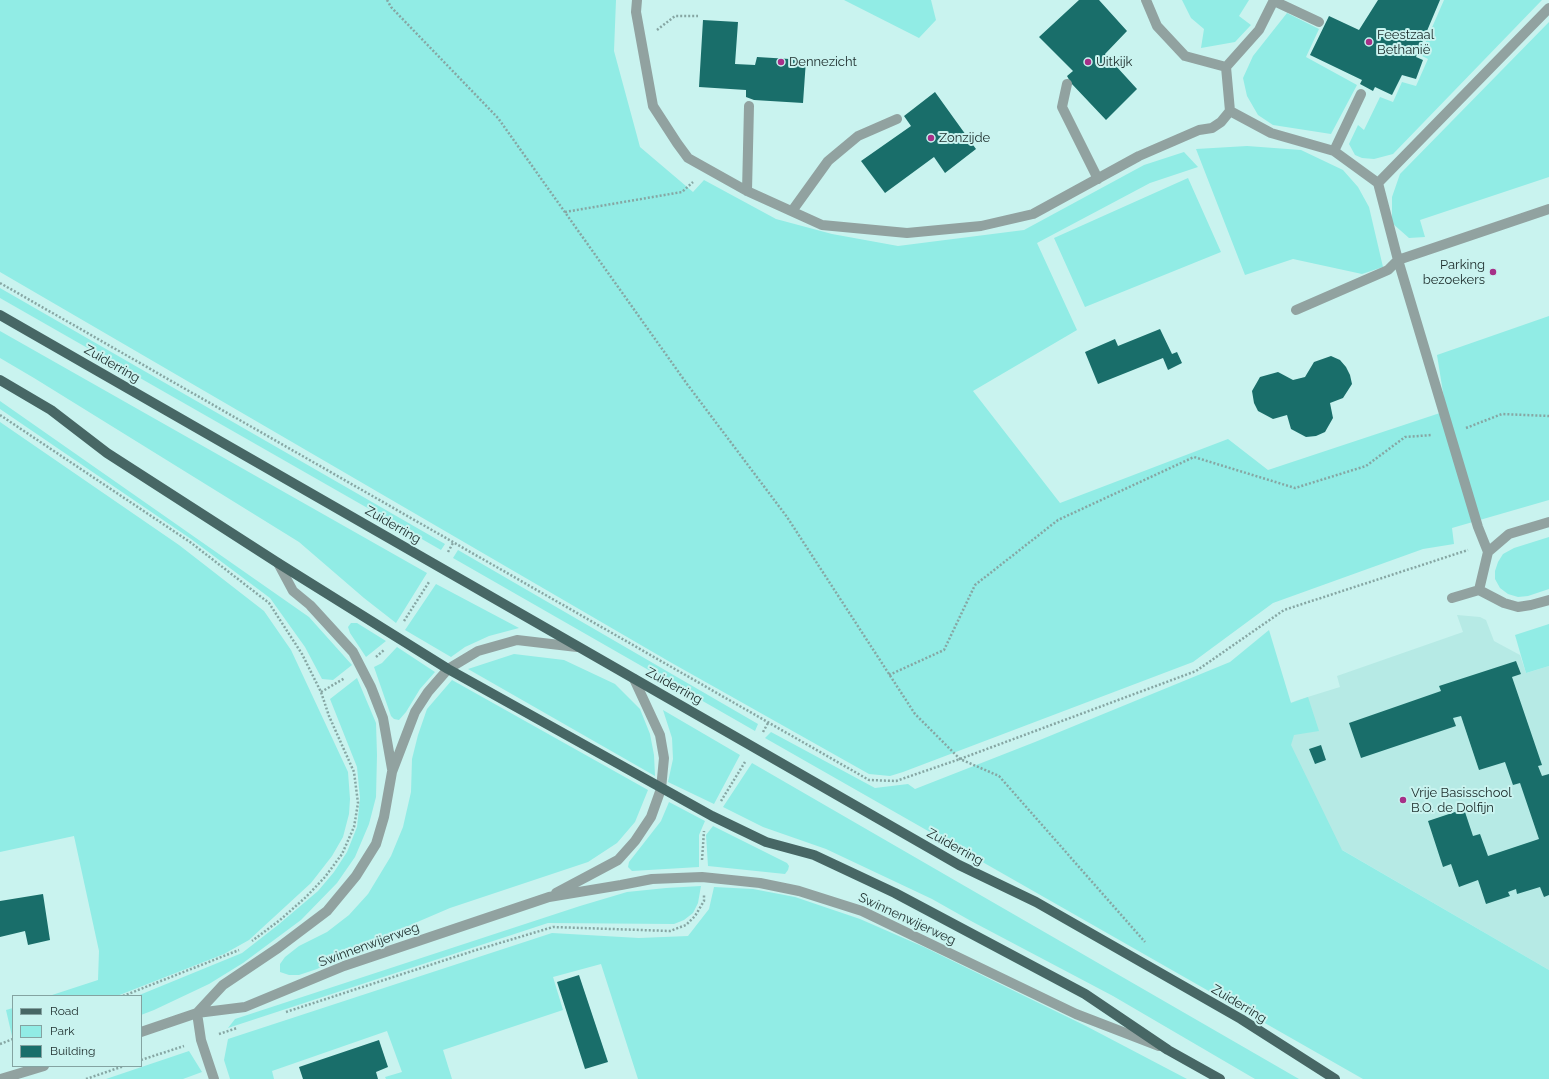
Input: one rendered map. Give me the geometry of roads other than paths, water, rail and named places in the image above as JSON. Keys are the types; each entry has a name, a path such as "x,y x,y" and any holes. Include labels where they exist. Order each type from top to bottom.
{"main road":[{"name":"Zuiderring","path":"0,315 959,865 1036,902 1240,1019 1335,1079"},
{"path":"0,380 51,410 107,453 278,563 448,669 661,789 712,816 766,842 814,855 895,893 1085,994 1168,1050 1220,1079"}],"street":[{"path":"637,0 636,12 654,106 688,158 748,191 822,225 907,232 981,226 1033,214 1140,156 1199,130 1212,128 1221,122 1230,111 1226,67 1259,30 1274,0 1319,22"},
{"path":"1146,0 1157,26 1185,56 1226,67"},
{"path":"1378,183 1549,8"},
{"path":"1067,84 1062,107 1098,179"},
{"path":"1334,152 1362,94"},
{"path":"748,191 749,106"},
{"path":"1230,111 1271,133 1334,152 1378,183 1398,260 1450,435 1478,527 1488,552 1479,590"},
{"path":"792,211 828,161 858,136 898,119"},
{"path":"1296,310 1388,270 1398,260 1549,210"},
{"path":"1488,552 1509,534 1549,522"},
{"name":"Swinnenwijerweg","path":"278,563 293,591 310,605 353,652 371,687 383,718 392,772"},
{"path":"1452,598 1479,590 1504,603 1518,607 1549,600"},
{"name":"Swinnenwijerweg","path":"197,1013 223,985 278,948 327,911 356,876 376,844 384,817 392,772 415,712 428,692 448,669 478,651 517,640 577,647"},
{"name":"Swinnenwijerweg","path":"142,1032 197,1013 245,1007 344,966 549,897 618,860 634,841 650,817 661,789 664,758 660,735 634,679"},
{"name":"Swinnenwijerweg","path":"549,897 621,886 652,879 702,877 760,883 799,891 862,911 1076,1014 1168,1050"},
{"path":"197,1013 201,1040 214,1079"},
{"path":"2,1079 41,1067"}],"place":[{"name":"Feestzaal Bethanië","path":"1369,42"},
{"name":"Dennezicht","path":"781,62"},
{"name":"Uitkijk","path":"1088,62"},
{"name":"Zonzijde","path":"931,138"},
{"name":"Parking bezoekers","path":"1493,272"},
{"name":"Vrije Basisschool B.O. de Dolfijn","path":"1403,800"}]}
